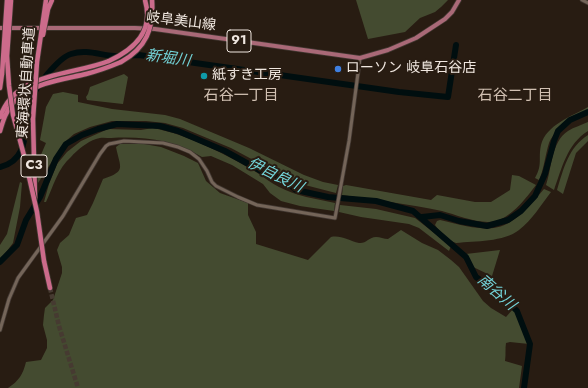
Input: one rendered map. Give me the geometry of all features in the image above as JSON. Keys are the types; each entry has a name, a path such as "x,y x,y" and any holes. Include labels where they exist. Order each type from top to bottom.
{"highway":[{"path":"0,88 7,0"},
{"path":"11,0 8,86 13,115 37,212"},
{"name":"東海環状自動車道","path":"46,0 34,79 33,140 34,184 37,212 44,261 50,288"},
{"path":"34,79 45,25 52,0"},
{"path":"0,117 9,99 34,79 98,66 131,49 140,38 146,22 147,13 145,0"},
{"path":"0,131 6,114 12,104 28,90 99,70 121,62 131,56 142,45 149,33 152,17 152,0"}],"main road":[{"name":"岐阜美山線","path":"0,28 155,29 360,58 388,50 416,38 445,19 452,12 459,0"}],"street":[{"path":"582,0 588,3"},
{"path":"0,330 9,299 18,278 63,216 100,154 106,146 115,142 140,141 163,143 178,147 190,152 199,159 212,182 216,186 257,205 335,218 349,142 360,58"}],"green space":[{"path":"356,0 448,0 435,12 420,18 405,32 368,39"},
{"path":"124,74 128,77 123,104 87,100 86,97 90,87"},
{"path":"63,92 78,95 78,102 112,109 165,115 180,119 249,148 304,175 323,182 338,185 336,193 305,185 285,177 231,148 183,128 165,123 146,121 112,121 90,127 74,134 67,140 58,152 38,183 37,164 46,143 40,140 46,107 53,94"},
{"path":"588,107 588,111 566,124 552,138 549,143 539,180 535,178 540,165 541,145 548,132 560,122"},
{"path":"588,122 588,131 575,143 566,157 554,190 546,185 555,148 558,142 568,131"},
{"path":"153,128 180,135 219,152 292,193 335,203 334,211 300,206 281,201 270,193 263,184 232,165 211,156 202,157 191,151 158,140 135,138 100,138 82,146 66,161 56,178 46,202 44,202 57,164 67,152 81,141 108,129 141,130"},
{"path":"588,135 588,141 576,153 563,194 557,190 568,159 571,152 581,140"},
{"path":"120,144 144,144 161,147 198,163 206,181 220,193 248,203 248,215 256,232 256,244 308,260 331,237 345,238 361,243 374,237 388,239 401,230 422,243 438,250 459,267 483,301 491,308 506,317 513,309 516,311 529,344 506,343 505,361 522,366 519,388 8,388 20,377 26,362 41,360 47,348 47,340 43,325 45,308 53,300 62,273 62,267 57,250 60,243 69,235 76,218 87,215 103,179 116,174 119,171 120,164 116,147"},
{"path":"512,175 519,176 536,185 513,211 502,219 490,222 476,221 442,211 405,204 342,195 343,186 346,185 431,200 437,195 475,202 491,202 510,190"},
{"path":"20,182 22,183 20,207 13,243 0,260 0,245 7,234"},
{"path":"544,189 551,192 532,217 519,230 506,237 456,243 444,236 435,225 437,221 440,220 475,228 499,227 509,223 519,215"},
{"path":"340,205 376,209 415,218 451,246 449,251 419,228 409,224 361,217 339,212"},
{"path":"500,250 492,276 471,266 466,254"}],"waterway":[{"name":"新堀川","path":"0,167 10,163 18,156 22,148 28,108 38,87 54,67 71,54 82,52 117,56 139,55 399,92 448,97 456,45"},
{"name":"伊自良川","path":"422,217 440,215 459,221 487,226 508,220 521,211 535,196 545,174 558,131 570,120 588,112"},
{"name":"伊自良川","path":"0,262 17,245 26,220 40,197 56,159 66,144 82,135 117,124 160,126 178,131 225,151 263,172 284,180 296,190 328,197 376,201 413,211 466,257 476,277 502,296 517,311 530,344 524,388"}],"tunnel":[{"path":"50,288 59,326 78,388"}],"place":[{"name":"ローソン 岐阜石谷店","path":"338,69"},
{"name":"紙すき工房","path":"204,76"}],"district":[{"name":"石谷一丁目","path":"241,96"},
{"name":"石谷二丁目","path":"515,96"}],"water label":[{"name":"南谷川","path":"496,293"}]}
